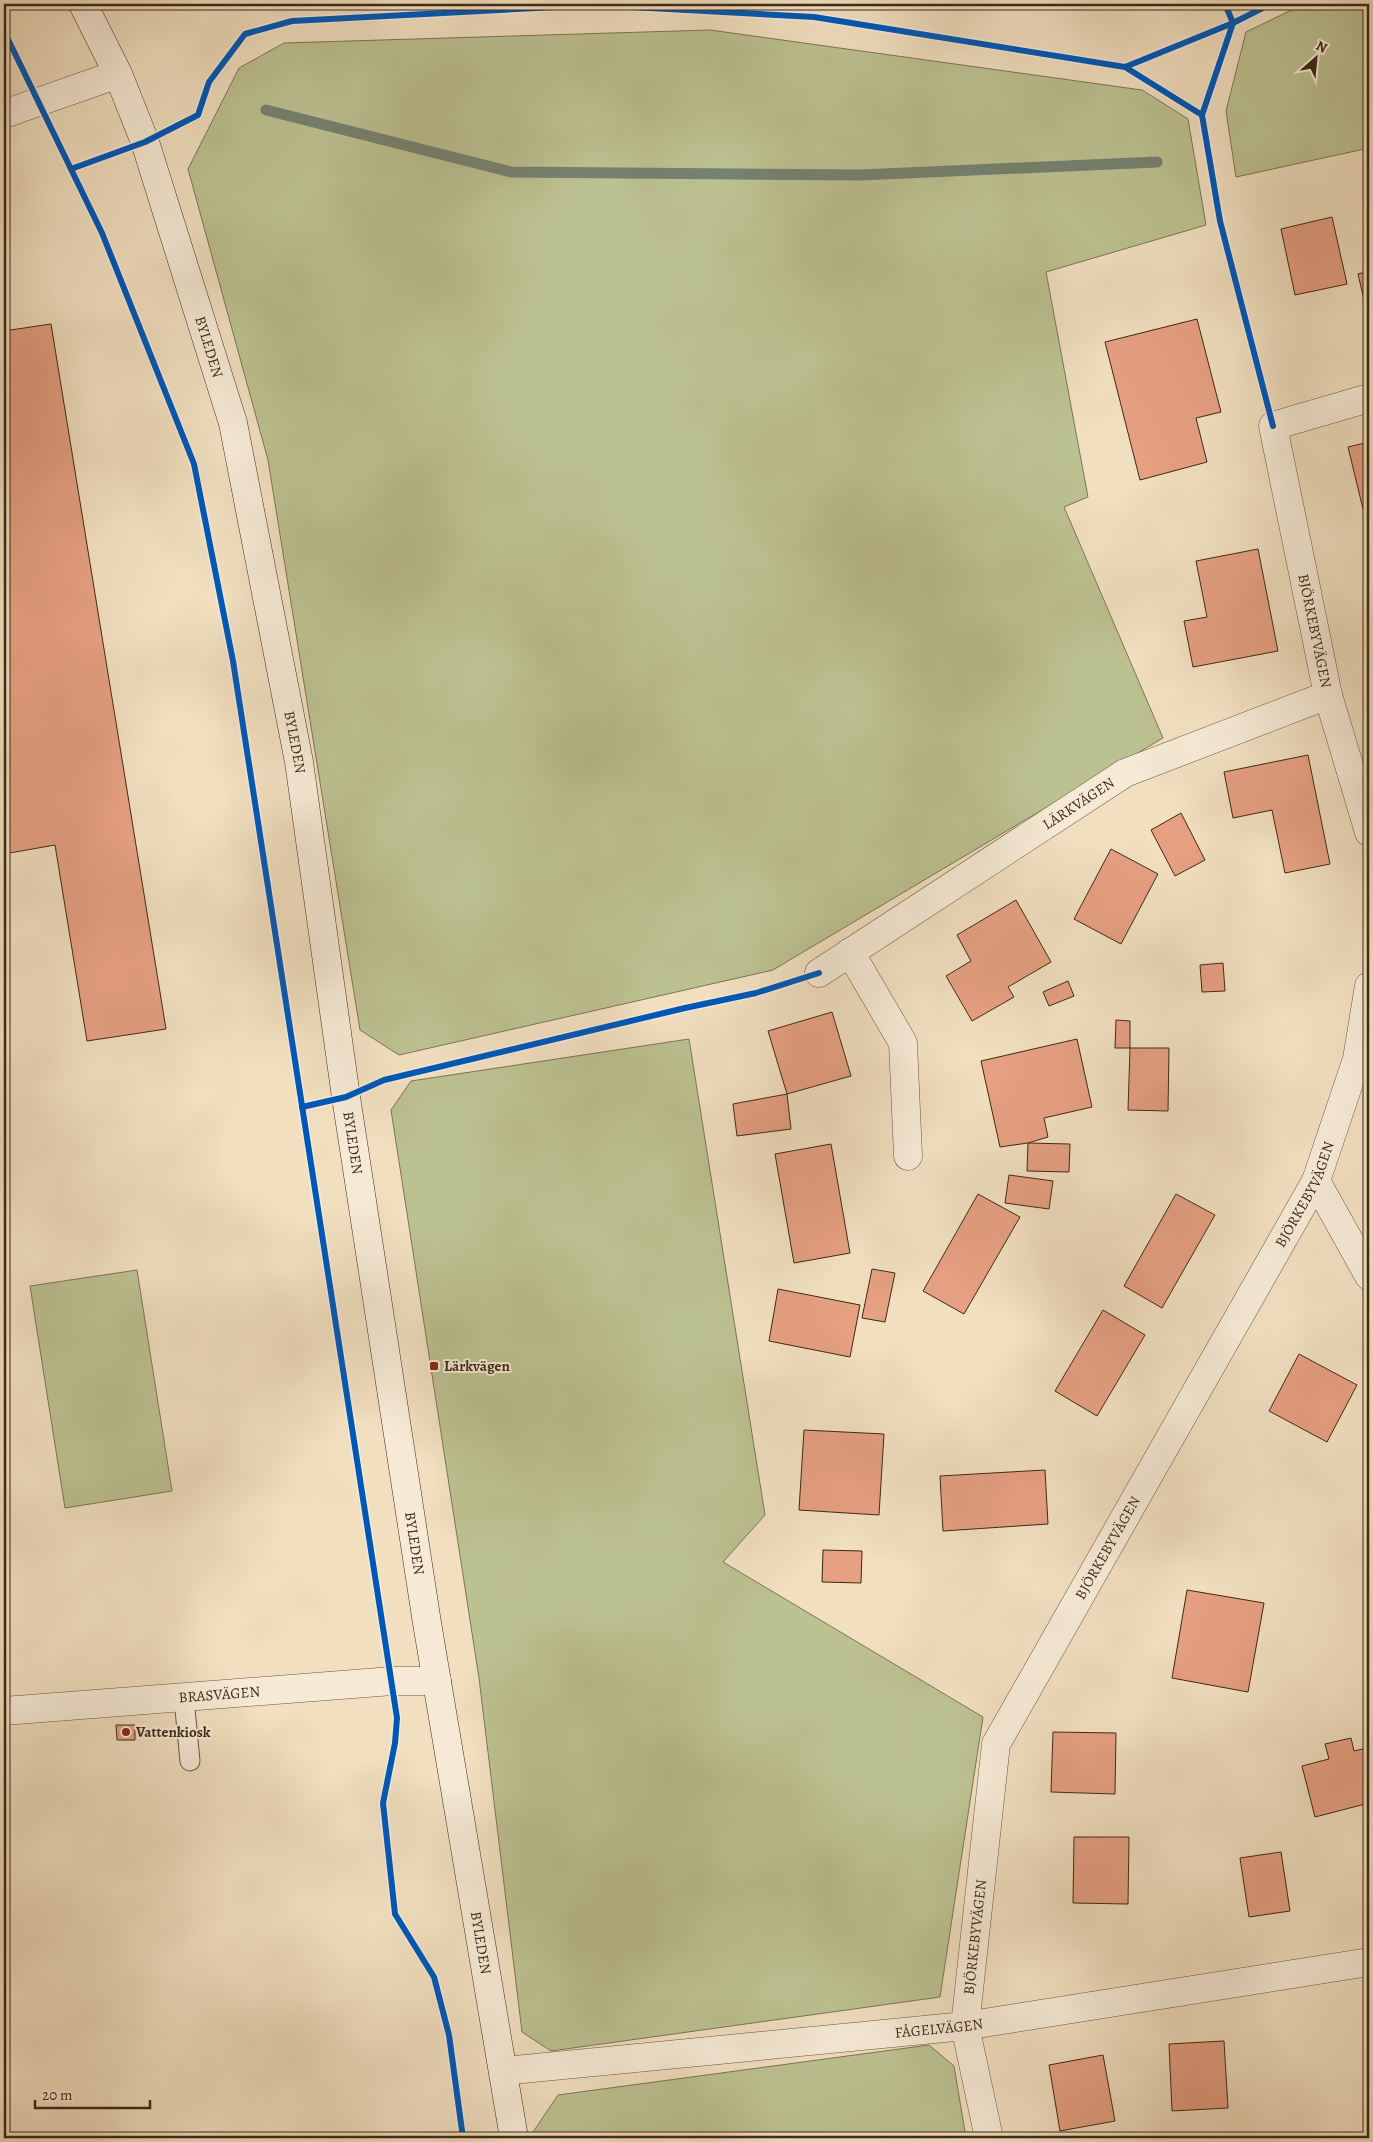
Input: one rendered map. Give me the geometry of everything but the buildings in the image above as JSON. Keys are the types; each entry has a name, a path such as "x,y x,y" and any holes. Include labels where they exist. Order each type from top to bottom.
{"street":[{"name":"BYLEDEN","path":"83,4 118,74 145,142 235,432 299,762 346,1098 437,1681 514,2138"},
{"path":"4,114 118,74"},
{"name":"BJÖRKEBYVÄGEN","path":"1369,398 1273,426 1328,695 1369,832"},
{"name":"LÄRKVÄGEN","path":"819,973 1125,773 1328,695"},
{"path":"850,952 903,1043 908,1156"},
{"name":"BJÖRKEBYVÄGEN","path":"989,2138 966,2026 996,1744 1316,1181 1357,1059 1369,986"},
{"path":"1316,1181 1369,1276"},
{"name":"BRASVÄGEN","path":"4,1712 392,1681 437,1681"},
{"name":"FÅGELVÄGEN","path":"503,2071 966,2026 1369,1962"}],"lane":[{"path":"184,1699 190,1761"}],"green space":[{"path":"1304,4 1369,4 1369,148 1236,177 1226,111 1246,32"},
{"path":"710,30 1142,90 1188,119 1206,225 1046,272 1088,497 1064,507 1163,738 773,970 399,1055 360,1030 268,460 188,169 239,68 284,43"},
{"path":"689,1039 765,1515 723,1562 983,1717 940,1997 551,2051 522,2032 479,1678 391,1110 411,1081"},
{"path":"137,1270 172,1491 65,1508 30,1286"},
{"path":"929,2045 954,2066 966,2138 529,2138 558,2095"}],"waterway":[{"path":"266,110 511,172 861,175 1157,162"}],"cycle path":[{"path":"1225,4 1233,23 1202,115 1220,221 1273,426"},
{"path":"71,169 145,142 198,115 209,82 245,34 292,21 594,5 814,17 1125,67 1233,23 1271,4"},
{"path":"4,31 102,233 194,464 233,661 397,1718 395,1743 383,1803 395,1914 434,1977 449,2035 463,2138"},
{"path":"1125,67 1202,115"},
{"path":"302,1107 346,1097 384,1080 685,1008 756,993 819,973"}],"place":[{"name":"Lärkvägen","path":"434,1366"},
{"name":"Vattenkiosk","path":"126,1732"}]}
